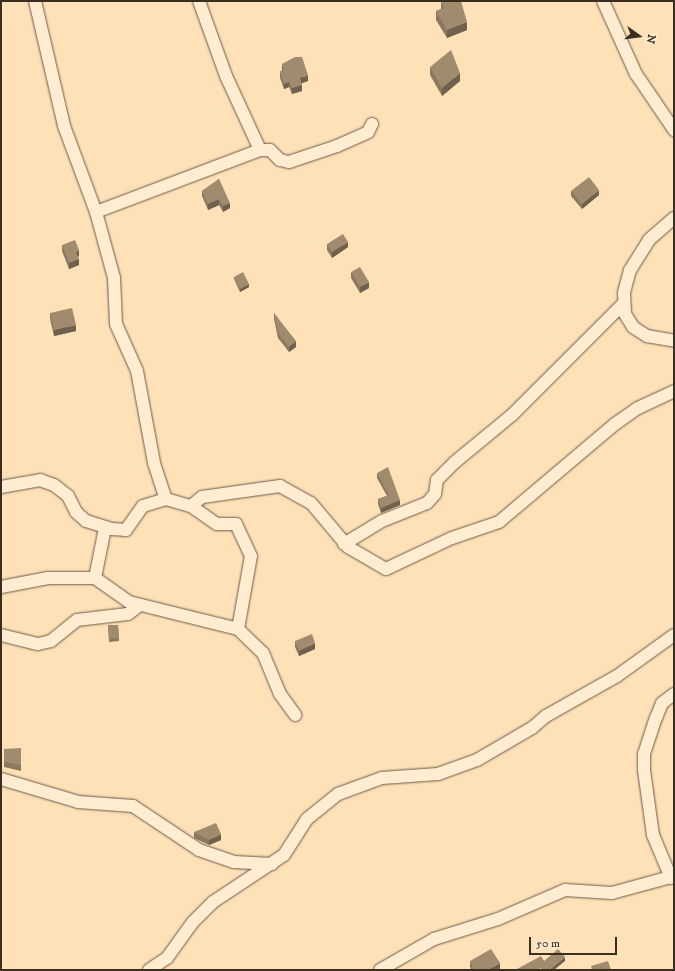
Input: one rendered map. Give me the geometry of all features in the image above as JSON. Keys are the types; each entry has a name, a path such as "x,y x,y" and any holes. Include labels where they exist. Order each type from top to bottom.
{"street":[{"path":"35,1 64,126 96,212 114,278 116,324 137,371 154,463 166,498"},
{"path":"199,1 226,76 260,150"},
{"path":"603,1 636,74 674,130"},
{"path":"96,212 260,150 270,150 280,160 289,162 337,146 368,132 372,124"},
{"path":"674,218 649,240 630,270 624,303 633,327 647,336 674,342"},
{"path":"344,544 382,522 426,503 435,494 437,480 451,466 512,416 624,303"},
{"path":"191,506 202,497 280,486 312,503 344,544 386,569 452,538 488,528 581,456 615,424 638,408 674,390"},
{"path":"1,487 40,480 54,485 68,496 81,517 105,528 126,530 143,506 166,498 191,506 217,524 236,524 251,556 238,629"},
{"path":"95,578 105,528"},
{"path":"1,587 48,578 95,578 129,602 238,629 263,653 280,694 295,715"},
{"path":"1,635 38,644 51,642 77,620 128,614 140,605"},
{"path":"149,970 167,958 193,922 213,902 284,855 307,819 338,794 382,778 438,774 477,760 532,728 546,716 617,676 674,635"},
{"path":"380,970 434,939 492,921 565,890 612,892 672,877 653,835 644,770 644,754 662,703 674,694"},
{"path":"1,779 78,802 133,806 199,850 234,862 272,864"}],"building":[{"path":"461,1 467,22 447,30 436,11 444,8 441,2"},
{"path":"451,50 460,73 442,88 430,67"},
{"path":"295,57 302,57 308,75 300,78 302,85 292,88 289,82 284,84 280,72 284,69 282,64"},
{"path":"589,177 599,190 582,204 571,191"},
{"path":"219,179 230,203 223,206 219,199 208,204 202,191"},
{"path":"343,234 348,242 332,252 327,244"},
{"path":"75,240 79,250 76,252 79,259 69,263 62,245"},
{"path":"360,267 369,282 360,287 351,272"},
{"path":"243,272 249,284 240,289 234,277"},
{"path":"72,308 76,325 54,330 50,313"},
{"path":"274,313 296,341 289,347 278,333"},
{"path":"388,467 400,500 381,508 378,499 389,495 377,473"},
{"path":"108,625 118,625 119,638 109,639"},
{"path":"312,634 315,643 299,651 295,641"},
{"path":"21,748 21,765 4,762 4,749"},
{"path":"216,823 221,834 209,840 194,832"},
{"path":"491,949 500,963 488,970 474,970 470,961"},
{"path":"558,949 565,957 549,970 542,970 541,968 538,970 515,970 541,956 544,961"},
{"path":"608,961 611,970 592,970 591,966"}]}
